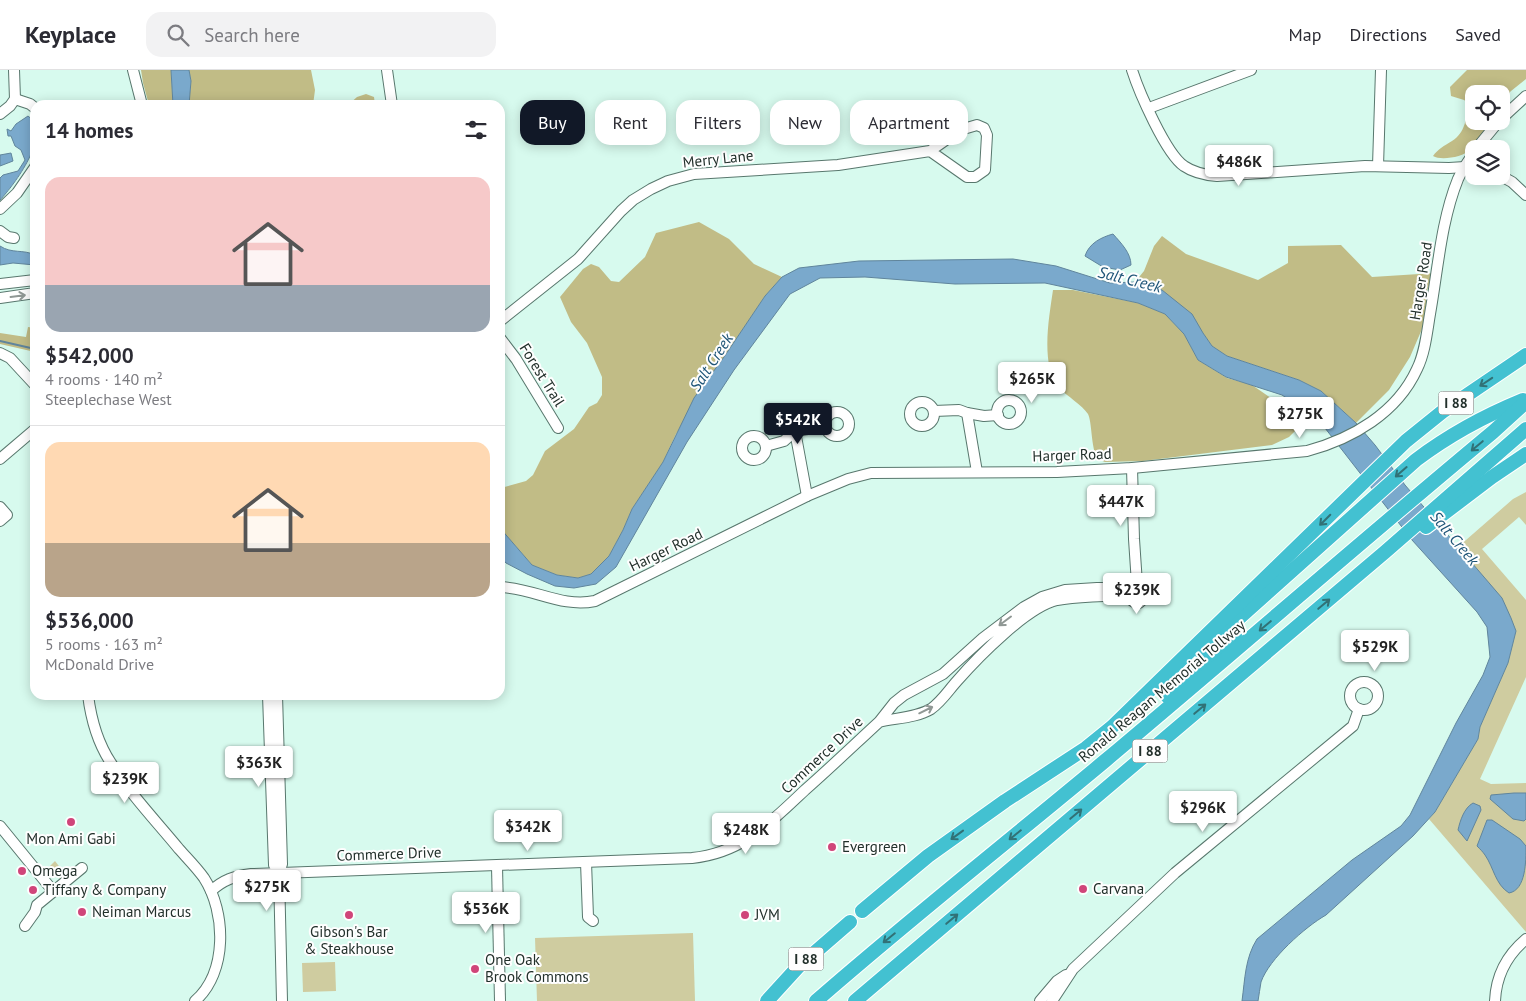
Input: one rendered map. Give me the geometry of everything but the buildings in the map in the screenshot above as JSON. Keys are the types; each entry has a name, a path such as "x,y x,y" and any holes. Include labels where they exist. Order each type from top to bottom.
{"highway":[{"name":"Ronald Reagan Memorial Tollway","path":"862,911 928,856 1005,800 1086,748 1112,727 1406,441 1442,412 1526,355"},
{"name":"Ronald Reagan Memorial Tollway","path":"816,1001 1106,760 1499,427 1526,400"},
{"path":"1112,727 1227,631 1399,474 1434,446 1467,426 1504,408 1526,400"},
{"name":"I 88","path":"855,1001 1396,542 1444,507 1526,429"},
{"path":"1385,552 1411,540 1444,507 1526,454"},
{"path":"1106,760 1121,737 1292,584 1371,500"},
{"name":"I 88","path":"767,1001 798,967 850,922"}],"street":[{"path":"0,114 10,106 15,98 14,70"},
{"path":"134,70 141,100"},
{"path":"387,70 391,100"},
{"path":"1132,70 1169,150 1184,166 1199,174 1217,176 1378,166 1465,168"},
{"path":"1149,108 1251,70"},
{"path":"1378,166 1381,70"},
{"path":"1510,111 1526,96"},
{"path":"15,98 30,104"},
{"name":"Merry Lane","path":"505,317 578,259 620,211 633,200 668,181 694,174 838,165 930,151 968,126 977,125 984,128 987,135 985,170 975,177 967,177 930,151"},
{"path":"1483,140 1492,130"},
{"name":"Harger Road","path":"505,588 525,590 565,602 585,603 595,601 808,496 848,479 871,474 1057,472 1132,468 1307,451 1348,437 1370,423 1400,397 1418,368 1427,336 1447,215 1455,189 1465,174"},
{"path":"0,209 22,187 30,175"},
{"path":"1510,181 1526,195"},
{"path":"0,231 8,237 14,238"},
{"path":"0,284 30,281"},
{"path":"0,298 30,294"},
{"name":"Forest Trail","path":"505,345 516,359 558,428"},
{"path":"0,353 10,358 30,380"},
{"path":"934,411 950,409 984,416 998,415"},
{"path":"967,413 977,472"},
{"path":"766,446 784,441 795,431 826,426"},
{"path":"795,431 808,496"},
{"path":"0,459 30,433"},
{"name":"Commerce Drive","path":"1132,468 1134,539 1138,584"},
{"path":"0,507 7,515 0,521"},
{"name":"Commerce Drive","path":"211,891 221,882 234,876 698,857 714,854 738,845 768,824 879,722 894,703 904,695 943,674 983,638 1024,607 1042,597 1065,590 1126,588 1138,584 1145,588 1147,594 1144,600 1139,603 1133,602 1126,596 1098,596 1056,600 1038,608 1000,638 931,708 916,715 879,722"},
{"path":"89,700 94,728 111,763 142,805 204,877 217,906 221,948 209,982 195,1001"},
{"path":"268,700 274,865 279,873"},
{"path":"277,700 282,864 279,873 282,1001"},
{"path":"1052,1001 1069,974 1186,863 1353,726 1359,709"},
{"path":"0,826 53,891"},
{"path":"586,862 588,917 593,921"},
{"path":"497,866 500,1001"},
{"path":"25,926 35,912 37,905 82,868"},
{"path":"1495,1001 1497,984 1502,970 1514,950 1526,939"},
{"path":"1040,1001 1056,981 1069,974"}],"shaded area":[{"path":"141,70 171,70 173,100 148,100"},
{"path":"189,70 311,70 315,90 314,100 189,100 191,81"},
{"path":"1467,70 1526,70 1526,79 1510,92 1510,85 1465,85 1465,101 1451,96 1450,87"},
{"path":"366,94 374,97 374,100 354,100"},
{"path":"1465,121 1465,130 1485,130 1478,140 1465,140 1465,153 1462,155 1441,158 1433,156 1439,149 1460,134"},
{"path":"699,222 729,239 754,264 782,277 765,296 676,434 663,462 632,509 609,556 591,574 578,578 557,575 532,565 505,534 505,487 526,481 533,475 545,451 574,429 589,407 597,403 602,395 602,377 587,343 571,322 560,297 583,269 591,264 599,267 611,281 619,282 645,257 656,233"},
{"path":"1162,236 1186,254 1258,280 1288,263 1288,246 1341,245 1372,277 1435,273 1427,290 1425,322 1410,357 1389,390 1356,423 1321,391 1299,380 1227,356 1212,346 1203,333 1162,290 1135,282 1144,271 1154,246"},
{"path":"1053,290 1073,290 1138,303 1165,314 1184,334 1198,360 1227,378 1252,385 1293,413 1297,422 1295,431 1289,437 1272,445 1143,461 1105,462 1097,459 1088,414 1059,388 1049,367 1047,341"},
{"path":"28,327 30,327 30,351 0,344 0,333 26,337"},
{"path":"1526,492 1526,525 1519,517 1482,549 1526,600 1526,677 1480,779 1491,784 1526,783 1526,932 1429,819 1478,739 1480,727 1508,663 1516,631 1501,598 1458,547 1513,499"},
{"path":"55,861 65,874 60,879 50,866"},
{"path":"693,933 695,1001 537,1001 535,938"},
{"path":"335,962 336,991 303,992 302,963"}],"water":[{"path":"171,70 189,70 191,81 189,100 173,100"},
{"path":"28,116 30,118 30,157 22,172 0,200 0,178 3,175 18,171 25,160 21,150 15,146 11,136 8,136 7,129 11,131 16,124"},
{"path":"11,153 13,161 0,166 0,155"},
{"path":"1113,234 1125,248 1131,261 1131,265 1120,270 1103,267 1085,256 1093,244"},
{"path":"0,246 9,250 30,253 30,265 13,263 0,265"},
{"path":"1013,259 1056,266 1110,283 1135,282 1162,290 1192,314 1212,346 1227,356 1299,380 1321,391 1356,423 1405,485 1502,598 1516,631 1508,663 1480,727 1478,739 1435,812 1413,836 1326,915 1308,927 1289,944 1265,973 1261,982 1258,1001 1242,1001 1248,961 1257,939 1352,860 1401,826 1410,815 1456,723 1483,675 1490,657 1487,627 1477,612 1412,540 1318,419 1282,395 1226,377 1198,360 1184,334 1165,314 1138,303 1045,283 955,284 865,277 820,278 790,294 734,370 687,442 616,567 596,584 574,588 555,586 505,562 505,534 532,565 557,575 578,578 591,574 609,556 632,509 663,462 694,398 765,296 782,277 799,268 859,261"},
{"path":"1526,793 1526,819 1524,821 1513,819 1490,799 1491,795"},
{"path":"1473,803 1480,806 1481,810 1467,841 1458,830 1465,811"},
{"path":"1487,820 1492,820 1520,839 1526,846 1524,874 1522,881 1515,891 1509,893 1504,889 1495,876 1488,860 1477,846"}],"waterway":[{"path":"0,341 30,348"}],"place":[{"name":"Mon Ami Gabi","path":"71,822"},
{"name":"Evergreen","path":"832,847"},
{"name":"Omega","path":"22,871"},
{"name":"Carvana","path":"1083,889"},
{"name":"Tiffany & Company","path":"33,890"},
{"name":"Neiman Marcus","path":"82,912"},
{"name":"Gibson's Bar & Steakhouse","path":"349,915"},
{"name":"JVM","path":"745,915"},
{"name":"One Oak Brook Commons","path":"475,969"}],"water label":[{"name":"Salt Creek","path":"1130,279"},
{"name":"Salt Creek","path":"711,362"},
{"name":"Salt Creek","path":"1455,538"}]}
